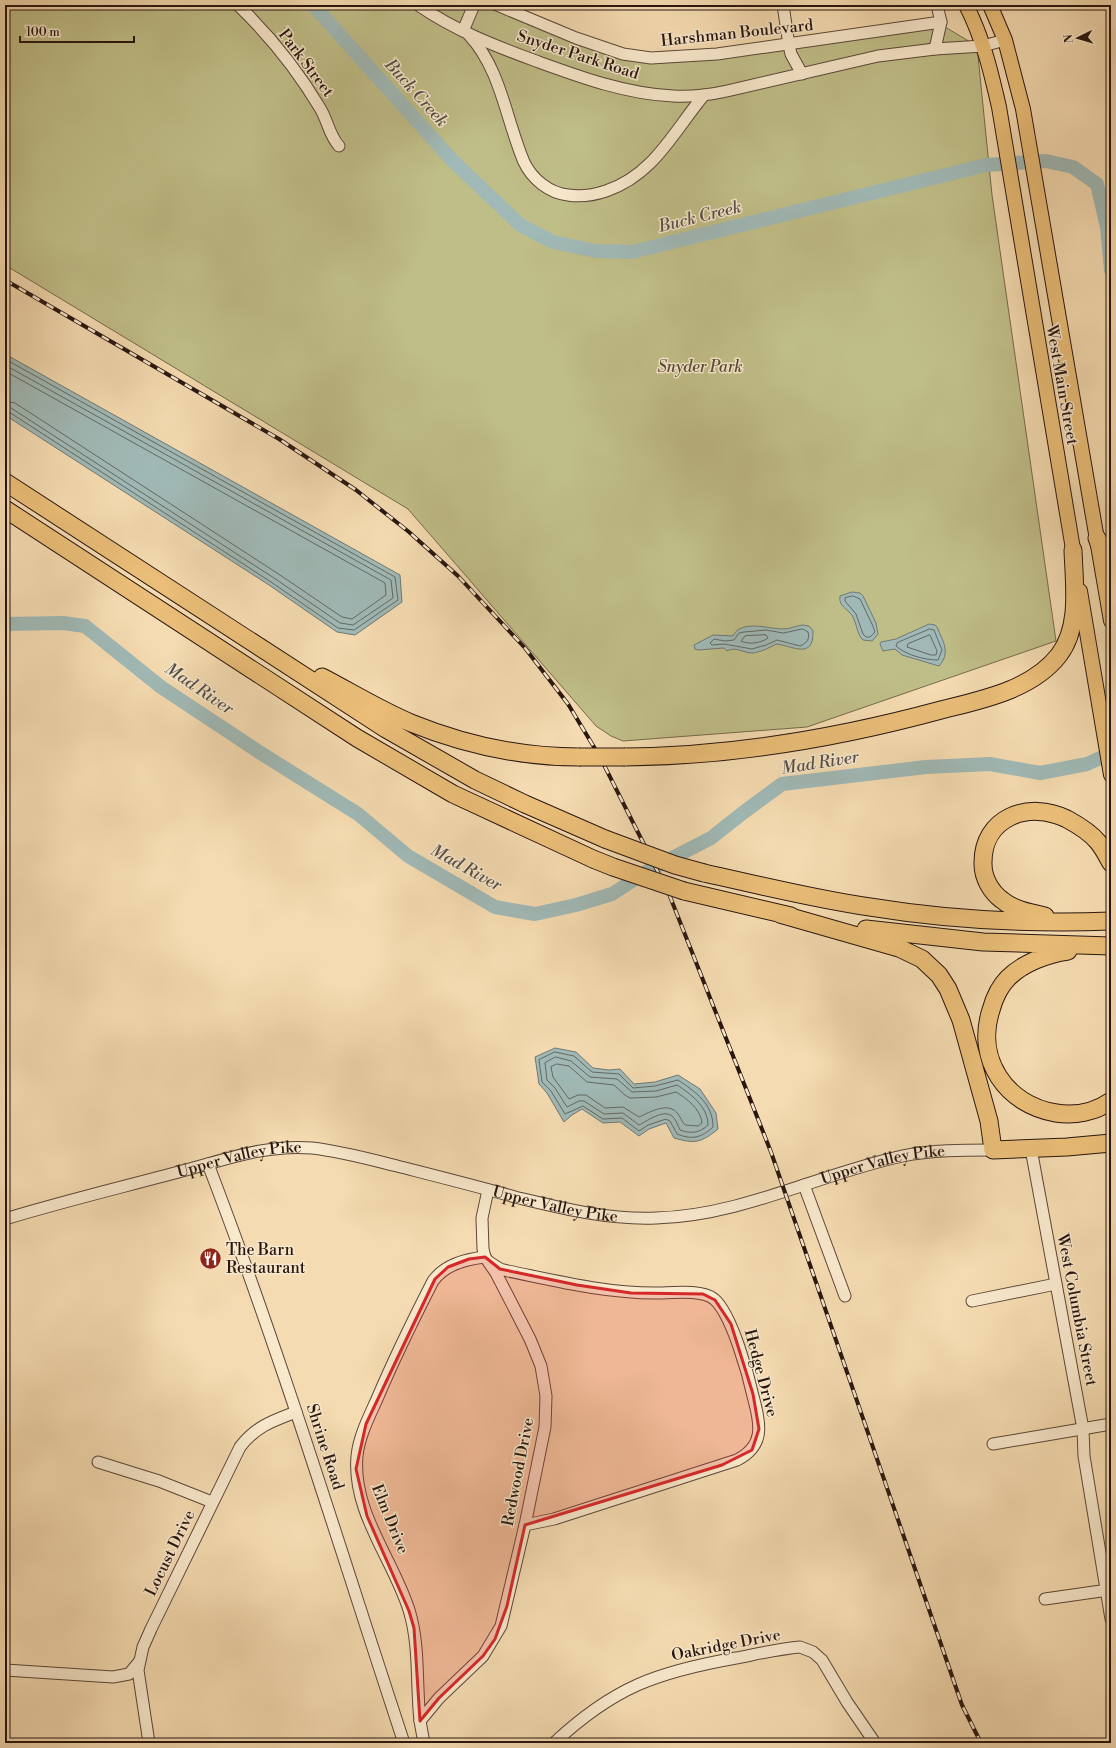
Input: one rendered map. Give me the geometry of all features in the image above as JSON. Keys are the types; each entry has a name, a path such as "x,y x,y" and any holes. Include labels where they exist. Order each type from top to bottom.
{"highway":[{"path":"5,482 335,697 429,754 475,780 605,839 674,865 817,898 911,913 1013,922 1103,921"},
{"path":"5,509 358,738 453,794 613,867 684,891 780,914 899,948 922,959 936,971 948,989 961,1020 989,1120 993,1150"},
{"path":"1097,538 1111,574"},
{"path":"219,622 371,704 410,723 440,734 501,750 543,756 625,757 695,754 831,736 867,729 958,706 1005,691 1025,682 1050,665 1066,645 1071,632 1074,607 1073,550"},
{"path":"1103,921 1060,918 1033,913 1011,906 995,894 985,877 983,868 984,849 993,831 1009,817 1018,813 1039,811 1063,817 1087,831 1098,842 1111,863"},
{"path":"780,914 860,928 928,937 982,942 1106,946"},
{"path":"1106,946 1065,952 1037,960 1028,964 1007,978 1000,989 991,1010 986,1031 992,1065 1000,1079 1015,1096 1025,1103 1046,1112 1075,1114 1097,1108 1111,1101"},
{"name":"Upper Valley Pike","path":"993,1150 1111,1143"}],"main road":[{"name":"West Main Street","path":"966,5 983,46 999,107 1111,775"},
{"name":"West Main Street","path":"990,5 1005,40 1023,109 1111,621"}],"street":[{"name":"Park Street","path":"238,5 255,23 306,86 327,120 331,134 339,146"},
{"name":"Snyder Park Road","path":"418,5 466,32 552,67 625,89 672,96 704,95 878,56 935,49 983,46 1005,40"},
{"path":"466,32 474,5"},
{"name":"Harshman Boulevard","path":"497,5 576,38 635,57 687,57 789,45 941,22"},
{"path":"782,5 791,54 802,74"},
{"path":"935,49 941,22 937,5"},
{"name":"Snyder Park Road","path":"466,32 480,49 498,86 520,152 530,172 545,186 564,195 585,196 599,193 625,183 638,175 662,152 704,95"},
{"name":"Upper Valley Pike","path":"5,1219 74,1198 242,1154 275,1148 312,1148 371,1159 583,1213 634,1219 711,1212 902,1156 948,1151 993,1150"},
{"name":"West Columbia Street","path":"1031,1148 1083,1429 1084,1456 1109,1591 1111,1619"},
{"name":"Shrine Road","path":"208,1164 245,1261 404,1743"},
{"path":"804,1185 845,1296"},
{"name":"Redwood Drive","path":"420,1721 439,1698 483,1656 495,1639 501,1626 507,1606 525,1525 544,1427 546,1402 544,1379 530,1339 496,1273 487,1260 482,1237 482,1218 488,1190"},
{"name":"Elm Drive","path":"420,1721 414,1628 403,1593 378,1541 363,1504 358,1482 357,1455 366,1424 392,1363 433,1282 441,1272 469,1259 487,1260"},
{"name":"Hedge Drive","path":"487,1260 500,1269 609,1291 631,1293 689,1293 710,1296 722,1308 731,1324 757,1412 759,1429 756,1443 746,1455 737,1460 554,1519 525,1525"},
{"path":"972,1301 1056,1284"},
{"name":"Locust Drive","path":"149,1743 138,1682 139,1662 151,1629 234,1457 246,1439 262,1426 296,1412"},
{"path":"993,1444 1111,1424"},
{"path":"98,1462 159,1481 212,1502"},
{"path":"1046,1599 1109,1591"},
{"name":"Oakridge Drive","path":"560,1741 597,1707 616,1695 654,1677 704,1664 806,1648 822,1660 847,1702 876,1743"},
{"path":"5,1670 113,1677 129,1674 139,1662"},
{"path":"420,1721 424,1743"}],"highlighted area":[{"path":"485,1257 500,1269 577,1285 631,1293 703,1294 715,1300 731,1324 753,1394 759,1429 752,1450 722,1465 525,1525 507,1606 495,1639 483,1656 439,1698 420,1721 414,1628 409,1611 367,1516 356,1469 366,1424 435,1279 448,1267 469,1259"}],"green space":[{"name":"Snyder Park","path":"5,5 497,5 623,54 717,54 940,24 977,46 992,195 1056,641 807,727 623,741 611,736 596,726 408,509 5,265"}],"water":[{"path":"5,354 400,575 402,602 355,635 337,632 269,585 5,415"},
{"path":"852,592 860,593 863,596 876,623 878,634 872,641 863,640 861,638 853,617 841,603 840,596"},
{"path":"929,624 937,627 945,647 945,656 939,666 902,655 895,649 883,651 880,644 881,642 896,639"},
{"path":"802,625 809,626 813,631 810,646 806,649 776,644 762,651 749,653 736,649 727,651 724,648 698,650 695,649 694,645 713,635 733,636 737,631 749,626 788,629"},
{"path":"555,1048 576,1052 593,1068 609,1070 620,1069 634,1084 655,1082 678,1075 700,1089 716,1113 718,1129 702,1140 687,1141 674,1138 666,1123 649,1129 639,1136 620,1122 603,1123 582,1109 564,1122 547,1093 539,1084 535,1057"}],"waterway":[{"name":"Buck Creek","path":"313,5 451,159 520,225 553,242 596,251 632,252 986,165 1046,161 1073,167 1097,184 1107,227 1111,270"},
{"name":"Mad River","path":"5,624 63,623 85,626 161,687 259,752 358,814 408,856 495,907 535,914 576,905 612,894 649,870 711,838 782,784 926,767 990,764 1040,773 1087,764 1111,753"}],"railway":[{"path":"5,280 279,439 356,490 409,532 458,576 525,648 568,704 600,757 669,894 771,1152 962,1705 981,1743"}],"place":[{"name":"The Barn Restaurant","path":"210,1259"}]}
